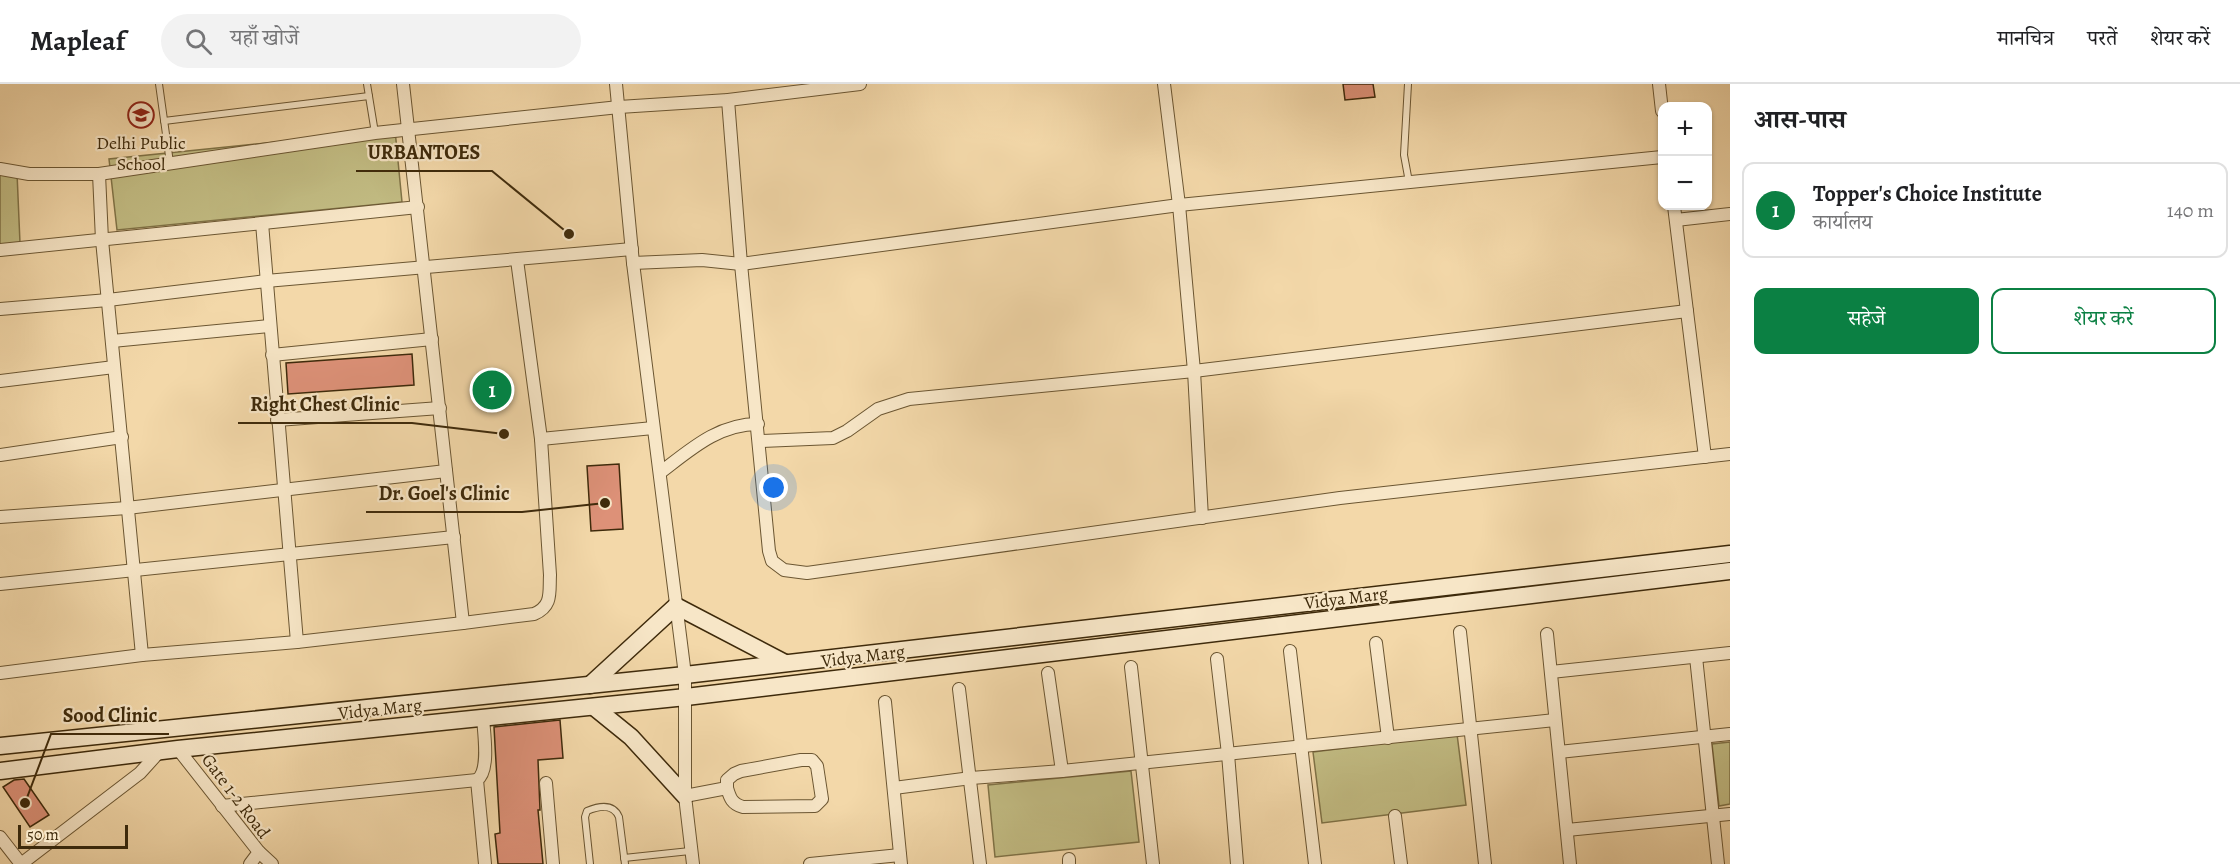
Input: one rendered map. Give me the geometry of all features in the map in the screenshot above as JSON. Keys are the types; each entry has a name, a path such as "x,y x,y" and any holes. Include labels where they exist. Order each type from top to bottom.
{"main road":[{"name":"Vidya Marg","path":"0,746 685,675 1730,554"},
{"name":"Vidya Marg","path":"0,771 178,749 686,698 1730,571"},
{"path":"590,685 676,606 785,663"},
{"path":"594,707 631,737 685,796"}],"street":[{"path":"402,84 418,207 463,623"},
{"path":"616,84 633,263 685,675 685,796 693,864"},
{"path":"0,170 29,174 99,174 408,129 619,107 728,100 860,84"},
{"path":"1164,84 1179,205 1194,371 1202,518"},
{"path":"1659,84 1661,102"},
{"path":"728,100 741,264 769,551 776,566 784,570 807,573 1340,498 1730,454"},
{"path":"633,263 702,260 741,264 1179,205 1658,158"},
{"path":"99,174 102,240 142,655"},
{"path":"0,250 418,207"},
{"path":"1675,210 1705,457"},
{"path":"1676,220 1730,214"},
{"path":"262,223 297,642"},
{"path":"0,309 108,300 266,281 424,269 632,249"},
{"path":"0,673 142,655 297,642 463,623 525,615 543,610 548,604 550,574 541,439 517,260"},
{"path":"760,441 833,438 848,431 878,409 909,399 1194,371 1687,311"},
{"path":"112,340 269,326"},
{"path":"272,355 432,339"},
{"path":"0,381 114,367"},
{"path":"277,420 440,408"},
{"path":"661,472 710,436 744,424 758,424"},
{"path":"541,439 653,428"},
{"path":"0,455 122,438"},
{"path":"0,517 127,508 446,471"},
{"path":"0,584 454,537"},
{"path":"1460,632 1485,864"},
{"path":"1546,634 1570,864"},
{"path":"1376,643 1388,738"},
{"path":"1290,651 1315,864"},
{"path":"1551,672 1730,653"},
{"path":"1696,657 1718,864"},
{"path":"1217,659 1237,864"},
{"path":"1131,667 1153,864"},
{"path":"1048,672 1062,771"},
{"path":"959,689 980,864"},
{"path":"810,864 901,860 885,702"},
{"path":"222,806 477,780 485,768 483,718"},
{"path":"894,788 970,778 1062,771 1555,720"},
{"path":"1558,752 1730,734"},
{"name":"Gate 1-2 Road","path":"178,749 259,852 250,864"},
{"path":"0,837 21,864 140,773 159,752"},
{"path":"812,760 817,766 822,799 815,806 743,807 731,800 727,788 727,780 741,771 812,760"},
{"path":"477,780 481,864"},
{"path":"546,783 553,864"},
{"path":"685,796 727,788"},
{"path":"1567,830 1730,814"},
{"path":"1395,816 1401,864"},
{"path":"259,852 272,864"}],"lane":[{"path":"160,84 170,163"},
{"path":"368,84 375,133"},
{"path":"1408,84 1404,155 1409,182"},
{"path":"164,121 369,96"},
{"path":"590,864 585,817 587,812 596,807 606,807 618,812 624,861 690,851"}],"shaded area":[{"path":"395,130 402,202 117,230 109,159"},
{"path":"0,167 17,173 20,243 0,245"},
{"path":"1457,734 1466,805 1322,823 1313,752"},
{"path":"1730,742 1730,804 1719,806 1712,744"},
{"path":"1131,771 1139,842 995,857 988,785"}],"building":[{"path":"1343,84 1373,84 1375,97 1345,100"},
{"path":"412,354 414,385 288,394 286,363"},
{"path":"619,464 623,529 591,531 587,466"},
{"path":"560,720 563,758 538,760 540,810 538,810 543,864 498,864 495,834 500,833 494,727"},
{"path":"24,779 49,815 30,827 3,787 14,780"}],"place":[{"name":"Delhi Public School","path":"141,115"},
{"name":"URBANTOES","path":"569,234"},
{"name":"Topper's Choice Institute","path":"492,390"},
{"name":"Right Chest Clinic","path":"504,434"},
{"name":"Dr. Goel's Clinic","path":"605,503"},
{"name":"Sood Clinic","path":"25,803"}]}
